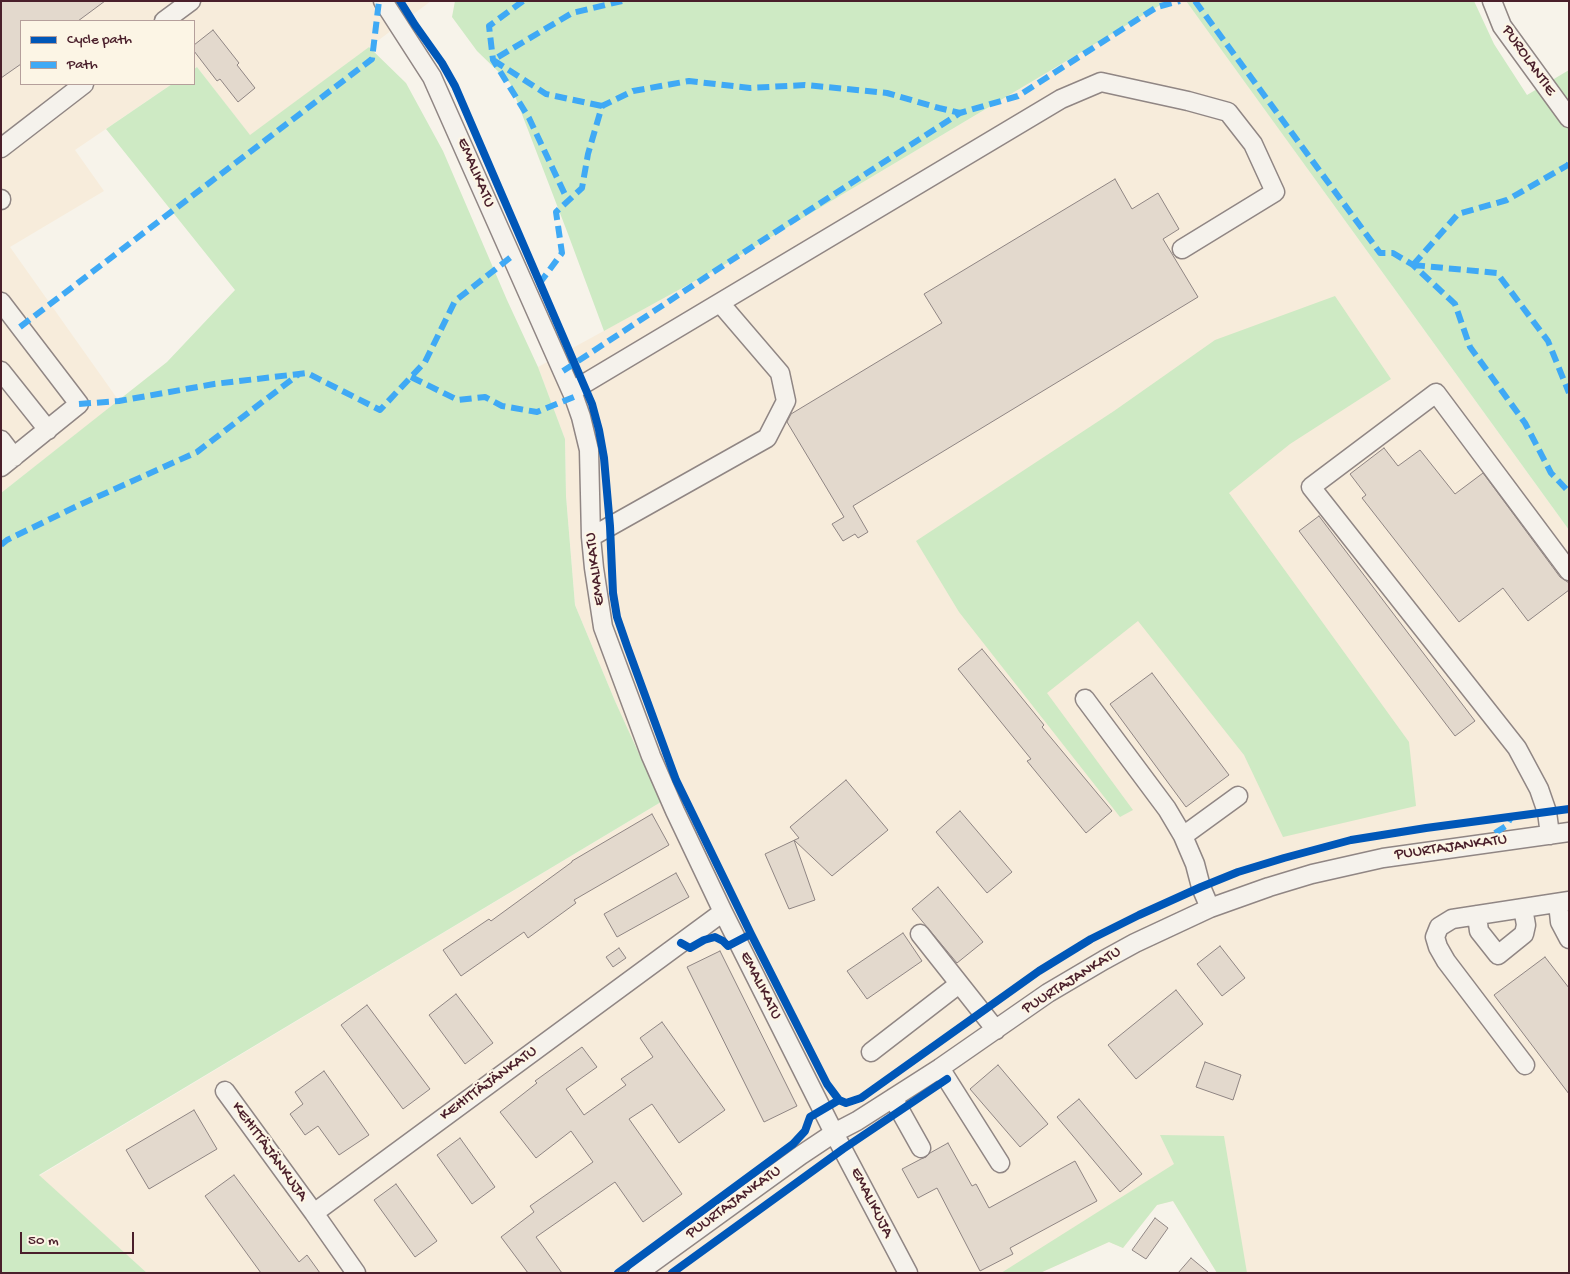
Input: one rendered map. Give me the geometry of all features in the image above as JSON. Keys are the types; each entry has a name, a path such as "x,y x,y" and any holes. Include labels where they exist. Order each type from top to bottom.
{"street":[{"path":"165,20 190,1"},
{"name":"EMALIKATU","path":"383,1 432,77 511,258 572,391 589,450 591,537 603,627 650,756 723,912 834,1133"},
{"path":"396,20 398,1"},
{"name":"PUROLANTIE","path":"1492,1 1502,26 1569,118"},
{"path":"572,391 1061,99 1101,82 1188,101 1228,112 1253,144 1275,192 1182,249"},
{"path":"1,148 83,85"},
{"path":"1,302 79,404 8,462 1,440"},
{"path":"591,537 768,438 786,401 780,373 720,303"},
{"path":"1,370 48,430"},
{"path":"1550,835 1547,812 1539,789 1518,748 1311,487 1436,393 1569,571"},
{"path":"1085,699 1167,809 1183,836 1210,908"},
{"path":"1183,836 1238,796"},
{"name":"PUURTAJANKATU","path":"638,1273 834,1133 940,1068 1048,993 1135,943 1210,908 1312,874 1383,858 1569,832"},
{"path":"1525,1065 1452,968 1438,947 1435,937 1439,927 1452,919 1563,902 1560,922 1569,939"},
{"path":"1477,915 1479,931 1498,955 1524,934 1526,925 1523,908"},
{"name":"KEHITTÄJÄNKATU","path":"314,1213 723,912"},
{"path":"920,934 996,1030"},
{"path":"872,1052 959,984"},
{"path":"940,1068 1000,1163"},
{"name":"KEHITTÄJÄNKUJA","path":"225,1091 314,1213"},
{"path":"893,1098 921,1148"},
{"name":"EMALIKUJA","path":"834,1133 908,1273"},
{"path":"314,1213 356,1273"}],"shaded area":[{"path":"1,1 431,1 250,136 197,67 195,68 195,20 20,20 20,85 171,85 75,150 104,191 10,247 119,401 1,493"},
{"path":"1167,1 1186,1 1569,530 1569,1273 1217,1273 1173,1201 1157,1205 1123,1248 1109,1242 1040,1273 147,1273 39,1176 661,802 615,701 575,605 566,496 565,439 538,367 724,265"}],"green space":[{"path":"455,1 1167,1 724,265 604,331 510,83 477,51 452,17"},
{"path":"1186,1 1474,1 1494,44 1527,95 1569,70 1569,530"},
{"path":"369,47 406,83 443,151 538,367 565,439 566,496 575,605 615,701 661,802 39,1175 147,1273 1,1273 1,493 167,362 235,290 106,129 171,85 195,85 195,68 197,67 250,135"},
{"path":"1335,296 1391,379 1290,444 1229,493 1409,742 1416,806 1283,837 1244,755 1138,621 1047,693 1133,810 1120,817 959,612 916,541 1114,411 1215,340"},
{"path":"1160,1135 1224,1136 1247,1273 1217,1273 1173,1201 1157,1205 1123,1248 1109,1242 1040,1273 1001,1273 1174,1164"}],"building":[{"path":"1,1 105,1 79,20 20,20 20,65 1,78"},
{"path":"213,30 239,63 237,65 255,88 238,102 220,79 217,81 195,52 195,44"},
{"path":"1115,179 1132,209 1158,193 1179,229 1163,239 1198,297 853,506 868,532 858,538 855,534 843,541 832,524 844,517 787,422 791,414 942,323 924,294"},
{"path":"1384,448 1398,466 1420,450 1455,494 1483,473 1560,577 1569,583 1569,590 1528,621 1503,588 1459,622 1362,498 1366,495 1350,474"},
{"path":"1319,516 1475,721 1455,736 1299,531"},
{"path":"982,649 1044,725 1042,727 1112,811 1086,833 1027,761 1031,759 958,669"},
{"path":"1152,673 1229,775 1186,807 1110,704"},
{"path":"846,780 888,830 832,876 794,840 799,838 790,827"},
{"path":"960,811 1012,872 987,893 936,832"},
{"path":"652,814 669,845 574,900 576,903 528,938 524,932 461,976 443,950 489,919 491,921 572,861"},
{"path":"794,840 815,900 789,909 765,854"},
{"path":"676,873 689,897 617,937 604,914"},
{"path":"938,887 983,942 957,963 912,909"},
{"path":"903,933 922,961 867,999 847,971"},
{"path":"1220,946 1245,978 1222,996 1197,964"},
{"path":"619,948 626,958 613,967 606,957"},
{"path":"720,951 797,1106 764,1122 687,967"},
{"path":"1545,957 1569,988 1569,1094 1494,995"},
{"path":"1176,990 1203,1024 1136,1079 1108,1045"},
{"path":"456,994 493,1043 465,1064 429,1015"},
{"path":"367,1005 430,1089 403,1109 341,1025"},
{"path":"662,1022 725,1110 679,1143 652,1104 629,1119 682,1194 643,1222 615,1182 536,1237 562,1273 528,1273 501,1237 534,1212 530,1206 593,1162 571,1131 536,1158 500,1112 537,1083 535,1081 582,1047 597,1067 566,1089 584,1115 626,1085 621,1079 653,1057 640,1038"},
{"path":"1205,1062 1241,1075 1233,1100 1196,1087"},
{"path":"998,1065 1048,1124 1020,1147 970,1089"},
{"path":"324,1071 369,1135 339,1155 318,1126 305,1135 290,1114 303,1104 295,1092"},
{"path":"1079,1099 1142,1174 1120,1192 1057,1117"},
{"path":"194,1110 217,1149 149,1189 126,1150"},
{"path":"460,1138 495,1187 472,1204 437,1155"},
{"path":"948,1143 972,1186 976,1184 989,1208 1075,1161 1097,1201 1010,1248 1013,1254 980,1271 937,1188 918,1198 902,1169"},
{"path":"234,1175 299,1262 307,1255 320,1273 261,1273 205,1196"},
{"path":"396,1184 437,1241 415,1257 374,1200"},
{"path":"1155,1218 1168,1228 1146,1259 1132,1250"},
{"path":"1191,1258 1209,1273 1178,1273"}],"marked path":[{"path":"20,327 372,59 379,1"},
{"path":"523,1 489,26 493,60 529,118 568,201"},
{"path":"602,106 546,94 493,60 572,13 622,1"},
{"path":"563,371 960,113 1018,96 1157,7 1180,1"},
{"path":"1195,1 1380,253 1393,253 1413,265 1455,304 1470,347 1525,423 1551,473 1569,492"},
{"path":"539,284 562,253 556,212 582,188 588,154 602,106 633,91 689,81 750,88 805,85 887,93 960,113"},
{"path":"1413,265 1458,214 1507,200 1569,163"},
{"path":"79,404 119,401 214,384 307,373 380,410 425,362 455,301 511,257"},
{"path":"1413,265 1497,273 1548,341 1569,393"},
{"path":"1,545 7,540 77,506 197,452 299,374"},
{"path":"411,377 458,400 485,397 502,406 537,412 574,397"},
{"path":"1495,833 1506,826 1512,816"}],"cycle path":[{"path":"400,1 442,63 455,86 592,404 604,458 613,593 617,617 676,780 827,1084 839,1100"},
{"path":"618,1273 793,1144 805,1131 810,1117 839,1100 846,1103 861,1098 1039,971 1091,939 1139,915 1238,872 1351,840 1569,809"},
{"path":"681,943 690,948 704,940 715,937 728,946 751,934"},
{"path":"672,1273 843,1149 947,1079"}]}
